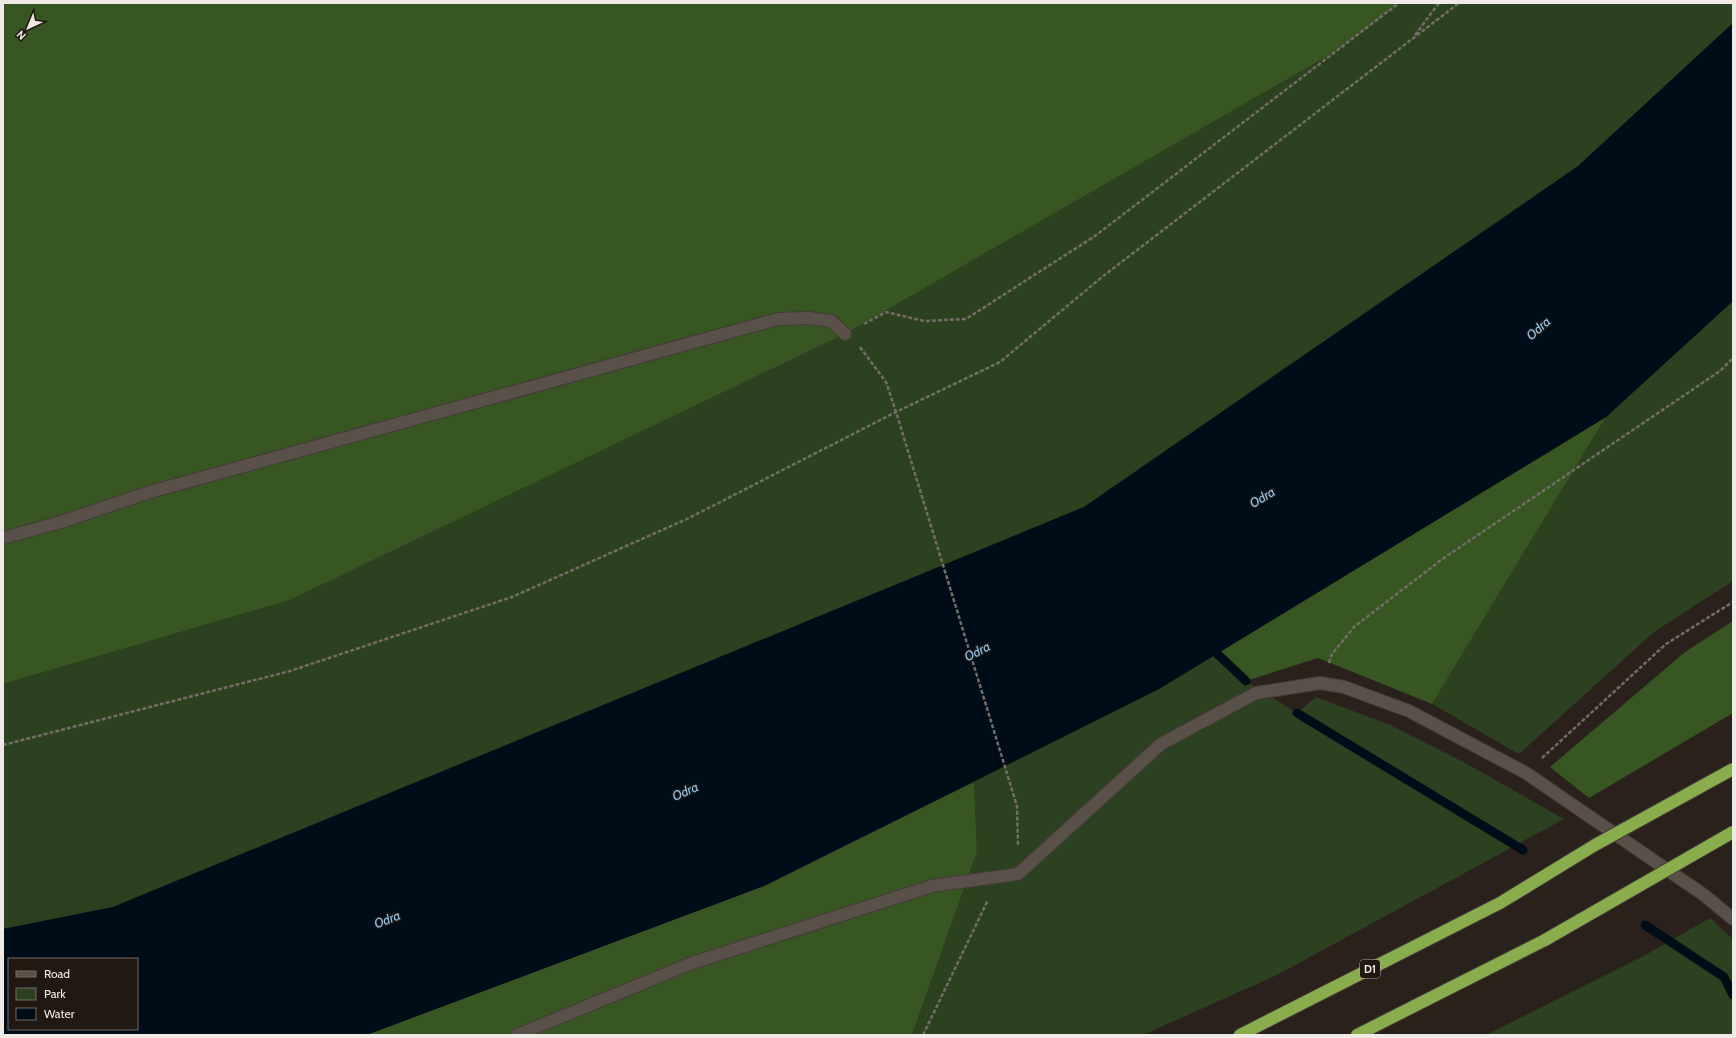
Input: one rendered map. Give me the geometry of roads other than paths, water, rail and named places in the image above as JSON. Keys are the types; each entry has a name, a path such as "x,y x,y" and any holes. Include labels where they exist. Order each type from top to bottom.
{"highway":[{"name":"D1","path":"1240,1035 1500,903 1595,845 1733,769"},
{"path":"1357,1035 1546,940 1733,832"}],"street":[{"path":"3,538 61,522 150,492 778,319 808,318 831,321 845,334"},
{"path":"517,1035 692,963 932,886 1018,874 1161,744 1256,693 1320,683 1344,687 1409,711 1526,773 1704,895 1733,919"}],"water":[{"name":"Odra","path":"1733,23 1733,301 1606,417 1159,689 764,886 372,1033 365,1035 3,1035 3,929 113,907 1084,507 1578,166"}],"waterway":[{"path":"1209,646 1246,681"},
{"path":"1297,713 1523,850"},
{"path":"1645,925 1724,977 1733,995"}]}
